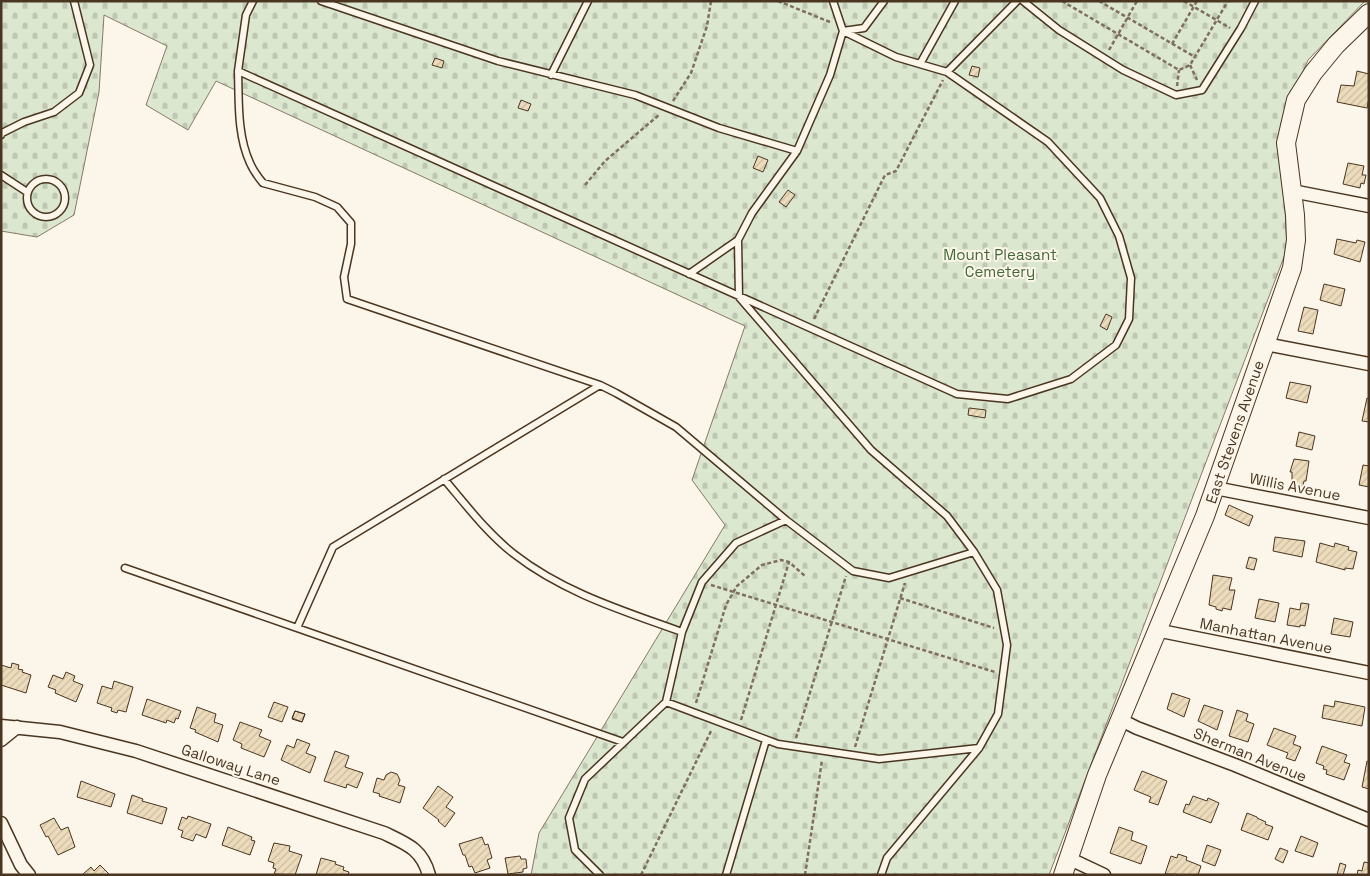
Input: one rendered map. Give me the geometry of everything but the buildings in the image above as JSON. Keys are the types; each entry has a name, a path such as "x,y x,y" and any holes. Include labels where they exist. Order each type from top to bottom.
{"street":[{"name":"East Stevens Avenue","path":"1065,867 1119,719 1215,488 1292,268 1296,240 1295,215 1286,144 1296,100 1312,73 1336,45 1369,13"},
{"path":"1292,191 1369,206"},
{"path":"1266,344 1369,364"},
{"name":"Willis Avenue","path":"1215,488 1369,518"},
{"name":"Manhattan Avenue","path":"1156,630 1369,673"},
{"name":"Sherman Avenue","path":"1119,719 1137,728 1235,765 1369,820"},
{"name":"Galloway Lane","path":"1,726 60,732 136,751 384,833 415,849 426,863 429,875"},
{"path":"1,740 17,727"},
{"path":"1,823 21,865 28,875"},
{"path":"1065,867 1104,875"}],"lane":[{"path":"1,135 2,132 24,122 54,112 79,93 90,65 74,1"},
{"path":"252,1 246,15 238,71 239,113 242,136 250,164 262,183 315,198 337,207 351,223 351,244 344,277 347,298 616,392 676,428 786,520 853,571 888,578 974,552"},
{"path":"321,1 498,61 635,95 720,128 797,151"},
{"path":"550,75 588,1"},
{"path":"689,274 738,240 752,213 797,151 830,75 842,29 833,1"},
{"path":"842,29 864,28 884,1"},
{"path":"920,64 955,1"},
{"path":"947,72 1017,1"},
{"path":"1024,1 1059,30 1123,70 1176,95 1202,90 1238,33 1254,1"},
{"path":"238,71 957,394 1008,399 1071,379 1116,345 1129,319 1131,278 1120,236 1100,198 1048,142 947,72 896,57 842,29"},
{"path":"1,175 27,192"},
{"path":"52,178 63,186 66,204 56,216 41,217 28,206 27,192 37,180 52,178"},
{"path":"738,240 739,297 870,450 947,516 974,552 997,590 1007,645 998,714 979,748 887,858 882,875"},
{"path":"297,628 333,547 600,385"},
{"path":"444,479 484,526 514,554 534,567 568,588 605,604 682,632"},
{"path":"600,875 575,850 569,818 585,778 666,702 682,632 702,582 736,543 786,520"},
{"path":"125,568 623,742"},
{"path":"666,702 766,740 793,747 879,759 979,748"},
{"path":"726,875 766,740"}],"path":[{"path":"778,1 842,29"},
{"path":"1062,1 1179,70"},
{"path":"1099,1 1195,58"},
{"path":"1104,58 1138,1"},
{"path":"1184,1 1238,33"},
{"path":"1172,44 1197,1"},
{"path":"1179,70 1190,65 1195,58 1228,1"},
{"path":"1190,65 1202,90"},
{"path":"1176,95 1179,70"},
{"path":"809,328 885,175 896,171 947,72"},
{"path":"693,712 726,605 737,586 762,565 780,560 789,562 805,576"},
{"path":"738,729 789,562"},
{"path":"793,747 849,568"},
{"path":"852,755 908,572"},
{"path":"702,582 1003,675"},
{"path":"900,598 1004,631"},
{"path":"641,875 716,720"},
{"path":"805,875 824,751"}],"green space":[{"name":"Mount Pleasant Cemetery","path":"1,1 1365,1 1308,60 1281,123 1287,249 1049,875 531,875 539,833 725,525 692,480 745,326 216,81 188,130 146,105 167,46 104,15 99,92 74,215 37,237 1,231"}]}
